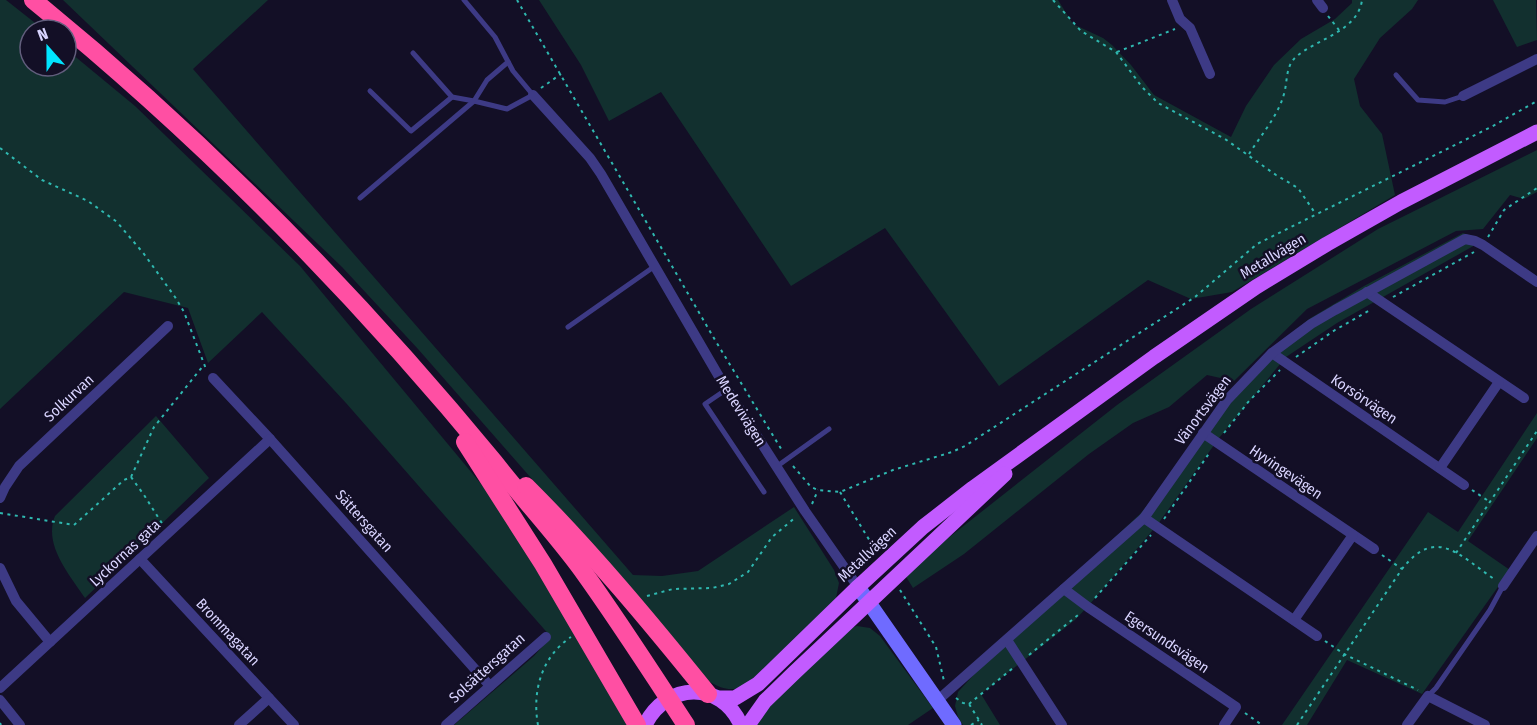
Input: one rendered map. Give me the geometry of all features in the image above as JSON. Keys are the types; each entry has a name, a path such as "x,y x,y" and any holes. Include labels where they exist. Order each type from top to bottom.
{"highway":[{"path":"20,0 42,18"},
{"path":"33,0 114,67 221,165 316,261 388,339 580,567 628,634 686,725"},
{"path":"78,48 215,171 303,258 461,428 554,514 656,629 709,695"},
{"path":"461,428 638,725"},
{"path":"461,428 574,572 676,725"}],"main road":[{"name":"Metallvägen","path":"645,725 660,704 672,696 686,692 735,698 747,693 923,527 1154,357 1256,287 1401,202 1537,132"},
{"name":"Metallvägen","path":"748,725 765,701 1045,437"},
{"path":"709,695 735,714 741,725"}],"street":[{"path":"1172,0 1180,19 1190,28 1210,74"},
{"path":"1463,96 1537,59"},
{"name":"Medevivägen","path":"533,95 590,158 776,467 868,602 944,695 954,725"},
{"name":"Vänortsvägen","path":"944,695 1144,518 1227,400 1272,353 1311,324 1459,241 1470,239 1483,245"},
{"path":"1483,245 1537,282"},
{"path":"1367,292 1524,398"},
{"name":"Solkurvan","path":"0,498 19,466 168,326"},
{"name":"Korsörvägen","path":"1272,353 1464,485"},
{"name":"Sättersgatan","path":"213,378 490,686"},
{"path":"1440,468 1499,382"},
{"name":"Hyvingevägen","path":"1203,433 1374,549"},
{"name":"Lyckornas gata","path":"0,688 270,439"},
{"path":"1144,518 1317,636"},
{"path":"1294,620 1353,535"},
{"path":"1503,586 1537,536"},
{"name":"Brommagatan","path":"140,559 294,725"},
{"path":"0,568 16,601 50,642"},
{"name":"Egersundsvägen","path":"1064,589 1236,707"},
{"name":"Solsättersgatan","path":"449,724 546,637"},
{"path":"1007,640 1062,725"},
{"path":"1407,725 1428,696 1485,725"},
{"path":"239,725 269,698"},
{"path":"0,700 20,725"},
{"path":"1224,725 1236,707"}],"lane":[{"path":"413,53 452,97 507,110 533,95 513,71 495,37 464,0"},
{"path":"360,198 474,101 487,80 508,62"},
{"path":"1396,75 1418,100 1445,102 1463,96"},
{"path":"370,91 411,131 452,97"},
{"path":"568,327 655,266"},
{"path":"727,389 705,404 764,492"},
{"path":"776,467 829,429"},
{"path":"1428,696 1436,688 1490,610 1503,586"}],"path":[{"path":"517,0 715,340 788,459 805,481 818,490 840,492 893,470 965,446 1195,297 1257,244 1491,127 1537,101"},
{"path":"1053,0 1081,31 1116,52 1158,103 1225,139 1298,188 1316,213"},
{"path":"1249,154 1279,106 1284,93 1287,71 1292,60 1339,31 1354,16 1362,0"},
{"path":"1320,4 1339,31"},
{"path":"1116,52 1186,24"},
{"path":"533,95 561,74"},
{"path":"0,148 35,176 88,201 117,222 175,297 190,327 203,366 213,378"},
{"path":"969,704 1088,607 1158,527 1248,401 1287,364 1335,330 1478,250 1504,210 1537,188"},
{"path":"0,513 74,525 124,480 131,477 153,427 203,366"},
{"path":"1456,553 1537,431"},
{"path":"131,477 168,533"},
{"path":"1464,485 1490,502"},
{"path":"695,588 721,587 748,572 772,537 805,511 818,490"},
{"path":"840,492 880,558"},
{"path":"1296,725 1402,569 1419,550 1441,546 1456,553 1503,586"},
{"path":"1374,549 1402,569"},
{"path":"896,583 936,647 944,695 969,704 982,725"},
{"path":"1317,636 1344,654 1428,696"},
{"path":"538,725 535,704 540,679"},
{"path":"1236,707 1262,725"},
{"path":"971,725 979,720"}],"green space":[{"path":"0,0 6,0 29,18 18,18 18,78 78,78 78,59 135,106 300,266 496,502 629,725 454,725 534,656 551,637 346,403 262,312 208,363 188,308 124,292 0,409"},
{"path":"63,0 268,0 193,69 633,575 662,576 698,571 794,507 834,570 839,583 836,598 807,630 743,687 726,689 710,682 418,349 342,267"},
{"path":"539,0 1058,0 1073,24 1103,38 1112,45 1154,95 1231,137 1246,106 1274,65 1301,39 1335,19 1352,3 1352,0 1418,0 1412,9 1380,38 1354,79 1360,106 1382,134 1395,195 1232,292 1191,299 1148,280 999,386 885,228 791,286 661,92 609,121 581,65"},
{"path":"1493,0 1536,0 1537,40 1517,47"},
{"path":"1537,150 1537,192 1524,199 1510,195 1483,229 1456,231 1307,309 1234,381 1207,375 1169,407 1133,423 1089,454 964,554 913,588 905,575 933,550 1117,405 1251,309 1378,229"},
{"path":"1463,233 1484,240 1337,323 1286,357 1219,438 1158,524 1090,604 1075,620 981,694 1000,725 963,725 955,706 958,692 1008,637 1141,513 1273,351 1309,319 1364,286"},
{"path":"1537,413 1537,438 1468,541 1510,570 1422,694 1347,660 1307,725 1282,725 1428,512 1458,532"},
{"path":"156,416 209,478 85,598 55,549 52,527 55,516"},
{"path":"857,626 870,628 880,636 933,708 908,725 756,725 767,707 848,629"}]}
